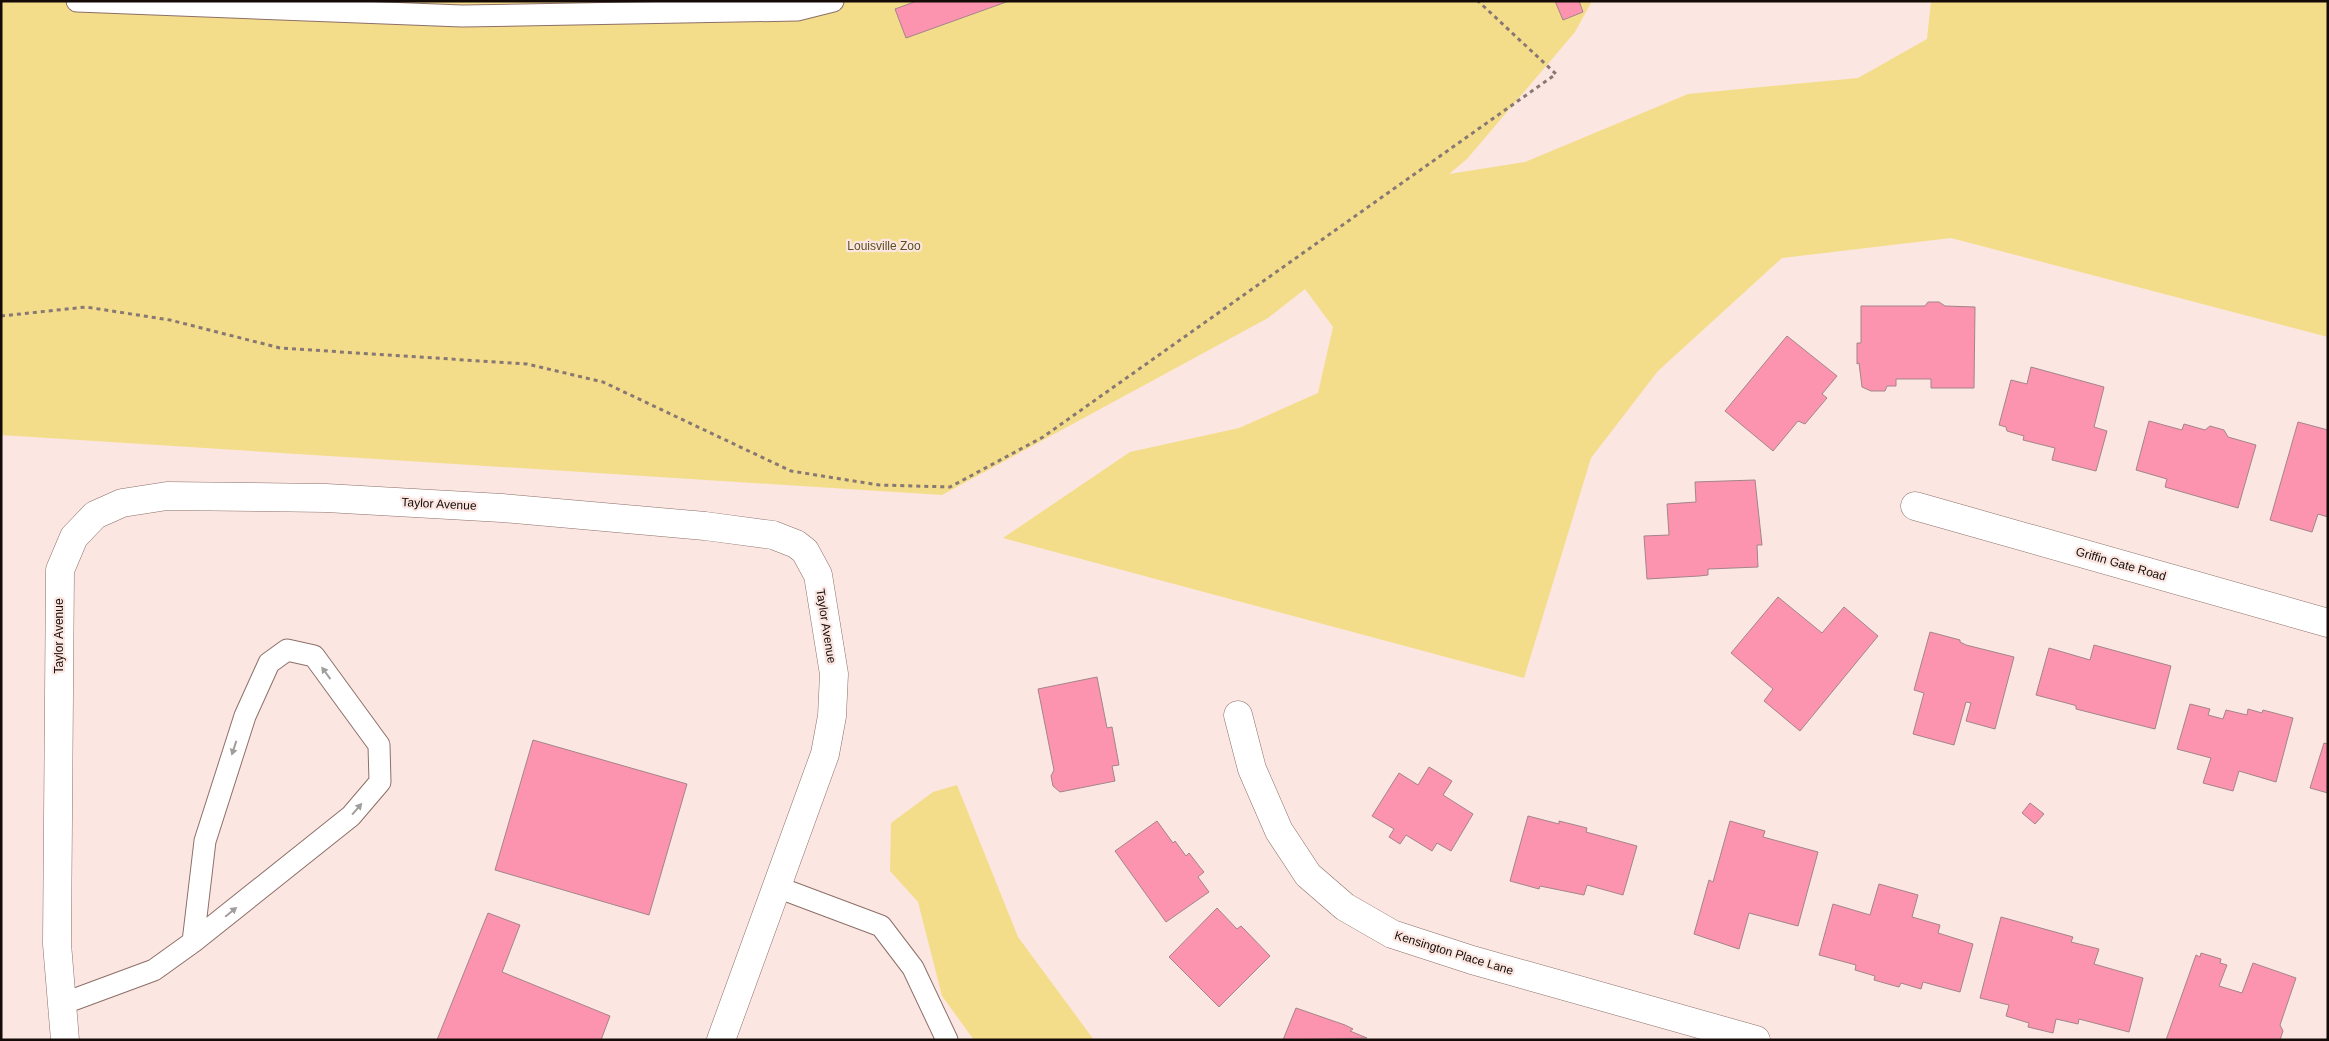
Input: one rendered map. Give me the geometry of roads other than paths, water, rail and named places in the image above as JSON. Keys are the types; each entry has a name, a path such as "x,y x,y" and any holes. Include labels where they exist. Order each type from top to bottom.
{"street":[{"name":"Taylor Avenue","path":"65,1040 57,944 60,570 74,537 95,515 122,503 167,496 316,498 492,508 705,526 773,535 796,544 805,551 818,575 834,674 832,716 825,754 722,1040"},
{"name":"Griffin Gate Road","path":"1915,506 2328,623"},
{"name":"Kensington Place Lane","path":"1238,716 1252,769 1279,831 1308,875 1345,907 1392,934 1472,960 1756,1040"}],"lane":[{"path":"76,1 462,16 797,10 833,1"},
{"path":"62,1004 154,970 193,942 351,816 380,782 380,745 314,656 287,650 269,663 244,716 205,841 193,942"},
{"path":"777,887 881,926 913,968 947,1040"}],"park label":[{"name":"Louisville Zoo","path":"884,246"}]}
